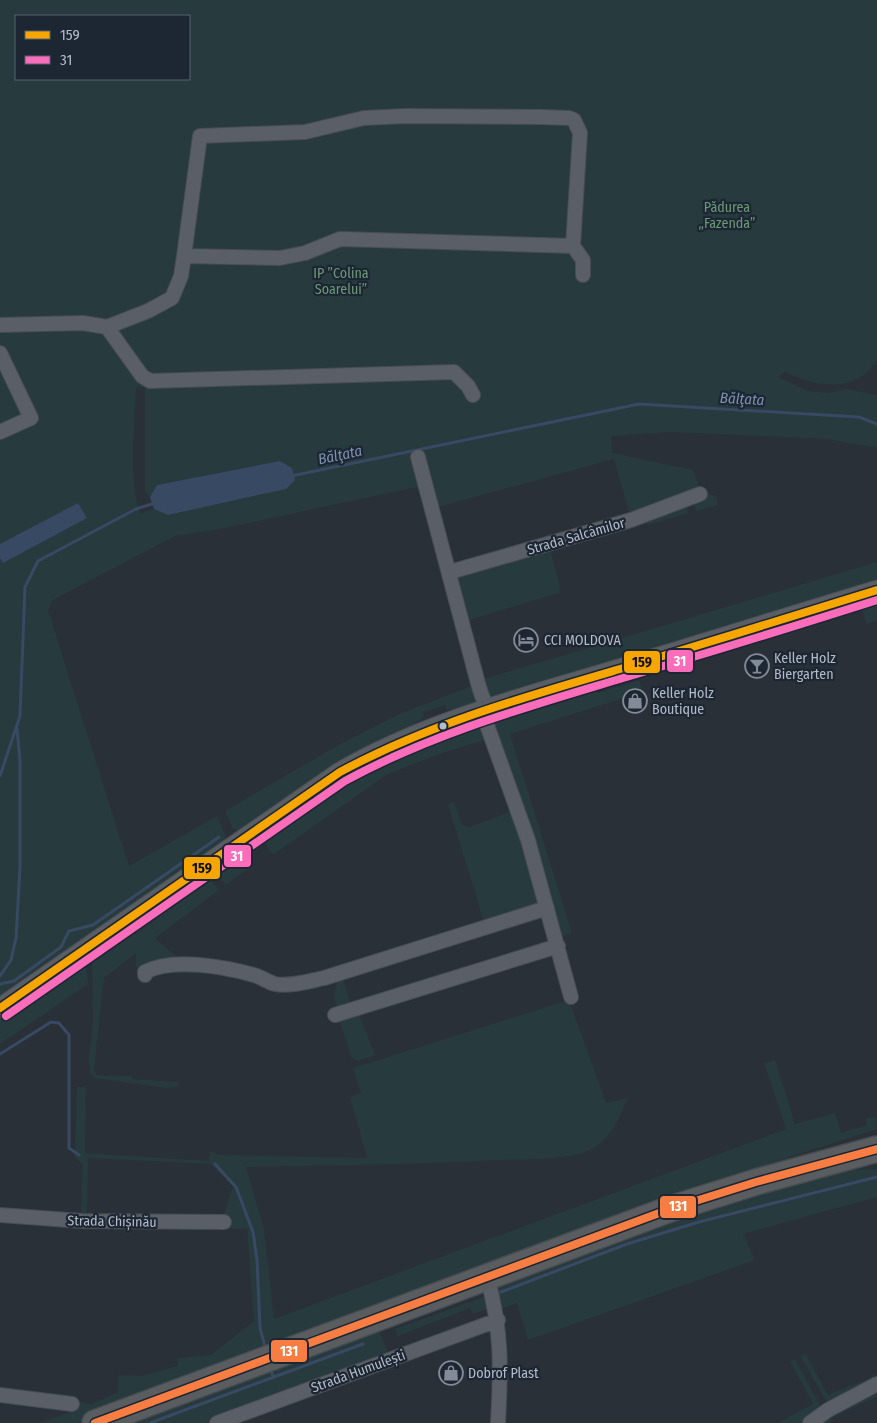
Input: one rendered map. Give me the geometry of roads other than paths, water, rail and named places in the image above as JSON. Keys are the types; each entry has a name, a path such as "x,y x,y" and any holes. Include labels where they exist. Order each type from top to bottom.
{"highway":[{"path":"95,1423 670,1209 756,1182 877,1149"}],"street":[{"path":"0,325 83,323 107,327 148,311 172,298 181,276 200,136 305,132 364,118 405,116 542,117 569,118 574,120 580,134 573,246 583,260 584,275"},
{"path":"184,256 280,258 305,253 340,239 573,246"},
{"path":"107,327 142,376 150,381 454,372 468,386 473,395"},
{"path":"0,353 32,418 0,432"},
{"path":"418,457 485,710 528,840 571,997"},
{"name":"Strada Salcâmilor","path":"450,572 631,520 700,494"},
{"path":"0,1008 340,772 377,751 418,732 485,710 877,590"},
{"path":"145,975 145,972 154,967 166,965 226,968 257,976 275,984 287,985 324,978 547,908"},
{"path":"335,1015 558,946"},
{"name":"Strada Chișinău","path":"0,1215 82,1221 224,1222"},
{"path":"488,1276 498,1320 501,1346 498,1423"},
{"name":"Strada Humulești","path":"217,1423 498,1320"},
{"path":"810,1423 828,1410 877,1384"},
{"path":"0,1395 72,1404"}],"water":[{"path":"280,461 292,468 295,480 286,489 168,515 154,509 150,497 157,485"},
{"path":"78,503 87,518 3,563 0,558 0,544"}],"waterway":[{"name":"Bălţata","path":"291,476 639,404 859,417 877,424"},
{"name":"Bălţata","path":"0,776 20,716 25,587 38,561 136,509 155,503"},
{"path":"0,976 11,960 16,938 20,867 20,760 17,729"},
{"path":"0,984 14,981 61,947 69,931 93,925 219,837"},
{"path":"0,1054 51,1022 59,1023 69,1035 69,1148 79,1155"},
{"path":"215,1164 236,1187 253,1232 257,1260 260,1328 265,1347"},
{"path":"501,1292 627,1244 699,1222 877,1177"},
{"path":"150,1423 363,1344"},
{"path":"271,1369 273,1378"}],"place":[{"name":"CCI MOLDOVA","path":"526,640"},
{"name":"Keller Holz Biergarten","path":"757,666"},
{"name":"Keller Holz Boutique","path":"635,701"},
{"name":"Dobrof Plast","path":"451,1373"}],"park label":[{"name":"Pădurea „Fazenda”","path":"727,216"},
{"name":"IP ”Colina Soarelui”","path":"341,282"}]}
